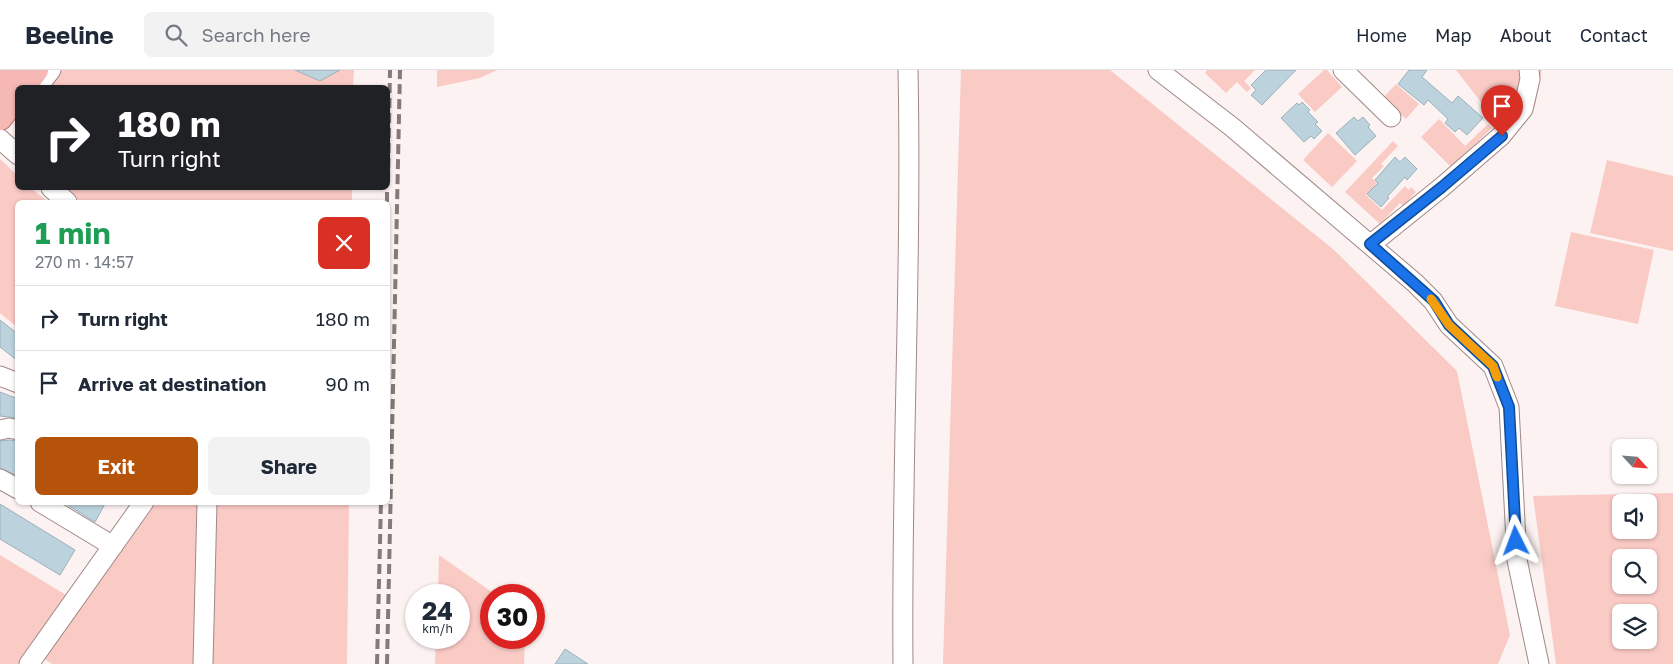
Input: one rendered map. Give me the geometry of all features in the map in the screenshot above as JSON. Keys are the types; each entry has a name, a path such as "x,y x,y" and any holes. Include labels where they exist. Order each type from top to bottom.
{"street":[{"path":"903,664 906,295 910,160 908,70"},
{"path":"1158,70 1232,127 1421,289 1434,301 1449,325 1493,366 1509,407 1517,560 1539,664"},
{"path":"1343,70 1391,116"},
{"path":"1370,244 1502,136 1523,109 1530,79 1529,70"},
{"path":"0,139 15,152"},
{"path":"53,190 65,200"},
{"path":"0,376 15,382"},
{"path":"0,430 8,428 15,429"},
{"path":"0,479 15,487"},
{"path":"45,505 113,546"},
{"path":"29,664 140,505"},
{"path":"203,664 206,505"}],"shaded area":[{"path":"55,70 354,70 353,85 45,85"},
{"path":"437,70 497,70 480,78 437,87"},
{"path":"961,70 1110,70 1333,249 1457,371 1510,635 1498,664 943,664"},
{"path":"1207,70 1255,70 1244,81 1251,88 1247,92 1237,82 1226,93 1205,73"},
{"path":"1324,70 1327,70 1342,87 1315,112 1298,94"},
{"path":"1456,70 1542,70 1535,106 1509,138"},
{"path":"1396,84 1419,104 1406,119 1383,98"},
{"path":"1439,119 1465,146 1488,124 1492,128 1451,167 1421,137"},
{"path":"1328,133 1357,161 1332,187 1303,160"},
{"path":"1393,141 1398,146 1381,164 1384,166 1372,178 1377,183 1366,195 1382,210 1405,186 1409,190 1411,187 1416,192 1403,206 1400,203 1380,224 1345,192"},
{"path":"0,159 15,173 15,190 33,190 46,200 15,200 15,325 0,313"},
{"path":"1607,160 1673,176 1673,251 1590,233"},
{"path":"64,190 352,190 352,200 75,200"},
{"path":"1571,232 1654,250 1638,324 1555,306"},
{"path":"1673,493 1673,664 1556,664 1533,496 1612,494 1612,539 1657,539 1657,494 1626,494"},
{"path":"155,505 198,505 196,664 52,664 44,659"},
{"path":"208,505 349,505 347,664 205,664"},
{"path":"0,555 66,595 18,664 0,664"},
{"path":"439,555 480,584 480,649 525,649 524,664 435,664 436,649 470,649 470,584 438,584"}],"building":[{"path":"295,70 340,70 320,81"},
{"path":"1266,70 1296,70 1262,105 1251,95 1256,90 1251,85"},
{"path":"1409,70 1427,70 1422,77 1452,103 1458,96 1483,118 1467,135 1459,128 1455,132 1445,123 1448,119 1428,100 1424,105 1398,84"},
{"path":"1302,102 1310,110 1308,112 1318,122 1315,124 1322,131 1314,139 1311,136 1304,142 1281,118 1297,103 1299,105"},
{"path":"1354,117 1358,121 1363,117 1370,125 1368,127 1376,136 1355,155 1336,133"},
{"path":"1395,157 1400,162 1405,157 1417,169 1407,180 1405,177 1387,197 1389,198 1381,207 1367,194 1378,183 1375,180"},
{"path":"0,320 15,332 15,359 0,347"},
{"path":"0,392 15,398 15,418 0,416"},
{"path":"0,441 15,441 15,475 0,468"},
{"path":"0,504 75,550 60,575 0,539"},
{"path":"68,505 104,505 95,522"},
{"path":"565,649 588,664 555,664"}],"railway":[{"path":"390,70 390,85"},
{"path":"387,664 400,70"},
{"path":"387,190 387,200"},
{"path":"377,664 381,505"}],"slow traffic":[{"path":"1431,299 1449,325 1493,366 1497,377"}],"route":[{"path":"1502,136 1370,244 1434,301 1449,325 1493,366 1509,407 1516,541"}]}
